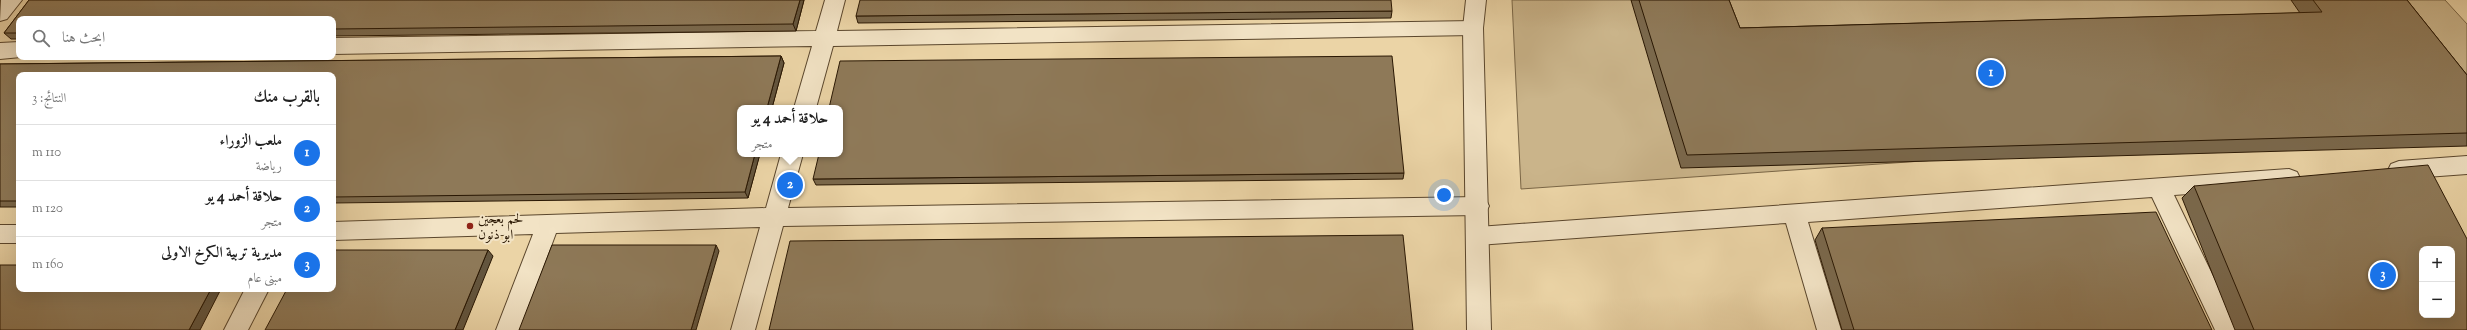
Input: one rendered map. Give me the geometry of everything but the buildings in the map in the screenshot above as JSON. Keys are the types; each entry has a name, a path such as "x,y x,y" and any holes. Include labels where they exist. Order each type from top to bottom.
{"street":[{"path":"0,14 12,0"},
{"path":"806,105 835,0"},
{"path":"1476,0 1473,28 1478,206 1479,330"},
{"path":"336,46 824,40 1473,28"},
{"path":"0,51 16,50"},
{"path":"743,330 791,157"},
{"path":"2381,171 2467,165"},
{"path":"1478,236 2310,176"},
{"path":"2159,187 2227,330"},
{"path":"336,231 775,217 1478,206"},
{"path":"1794,213 1829,330"},
{"path":"508,330 548,224"},
{"path":"0,234 16,234"},
{"path":"236,330 255,292"}],"shaded area":[{"path":"1512,0 2445,0 2467,24 2467,123 1521,189"}],"place":[{"name":"ملعب الزوراء","path":"1991,73"},
{"name":"حلاقة أحمد 4 يو","path":"790,185"},
{"name":"لحم بعجين ابو ذنون","path":"470,226"},
{"name":"مديرية تربية الكرخ الاولى","path":"2383,275"}]}
